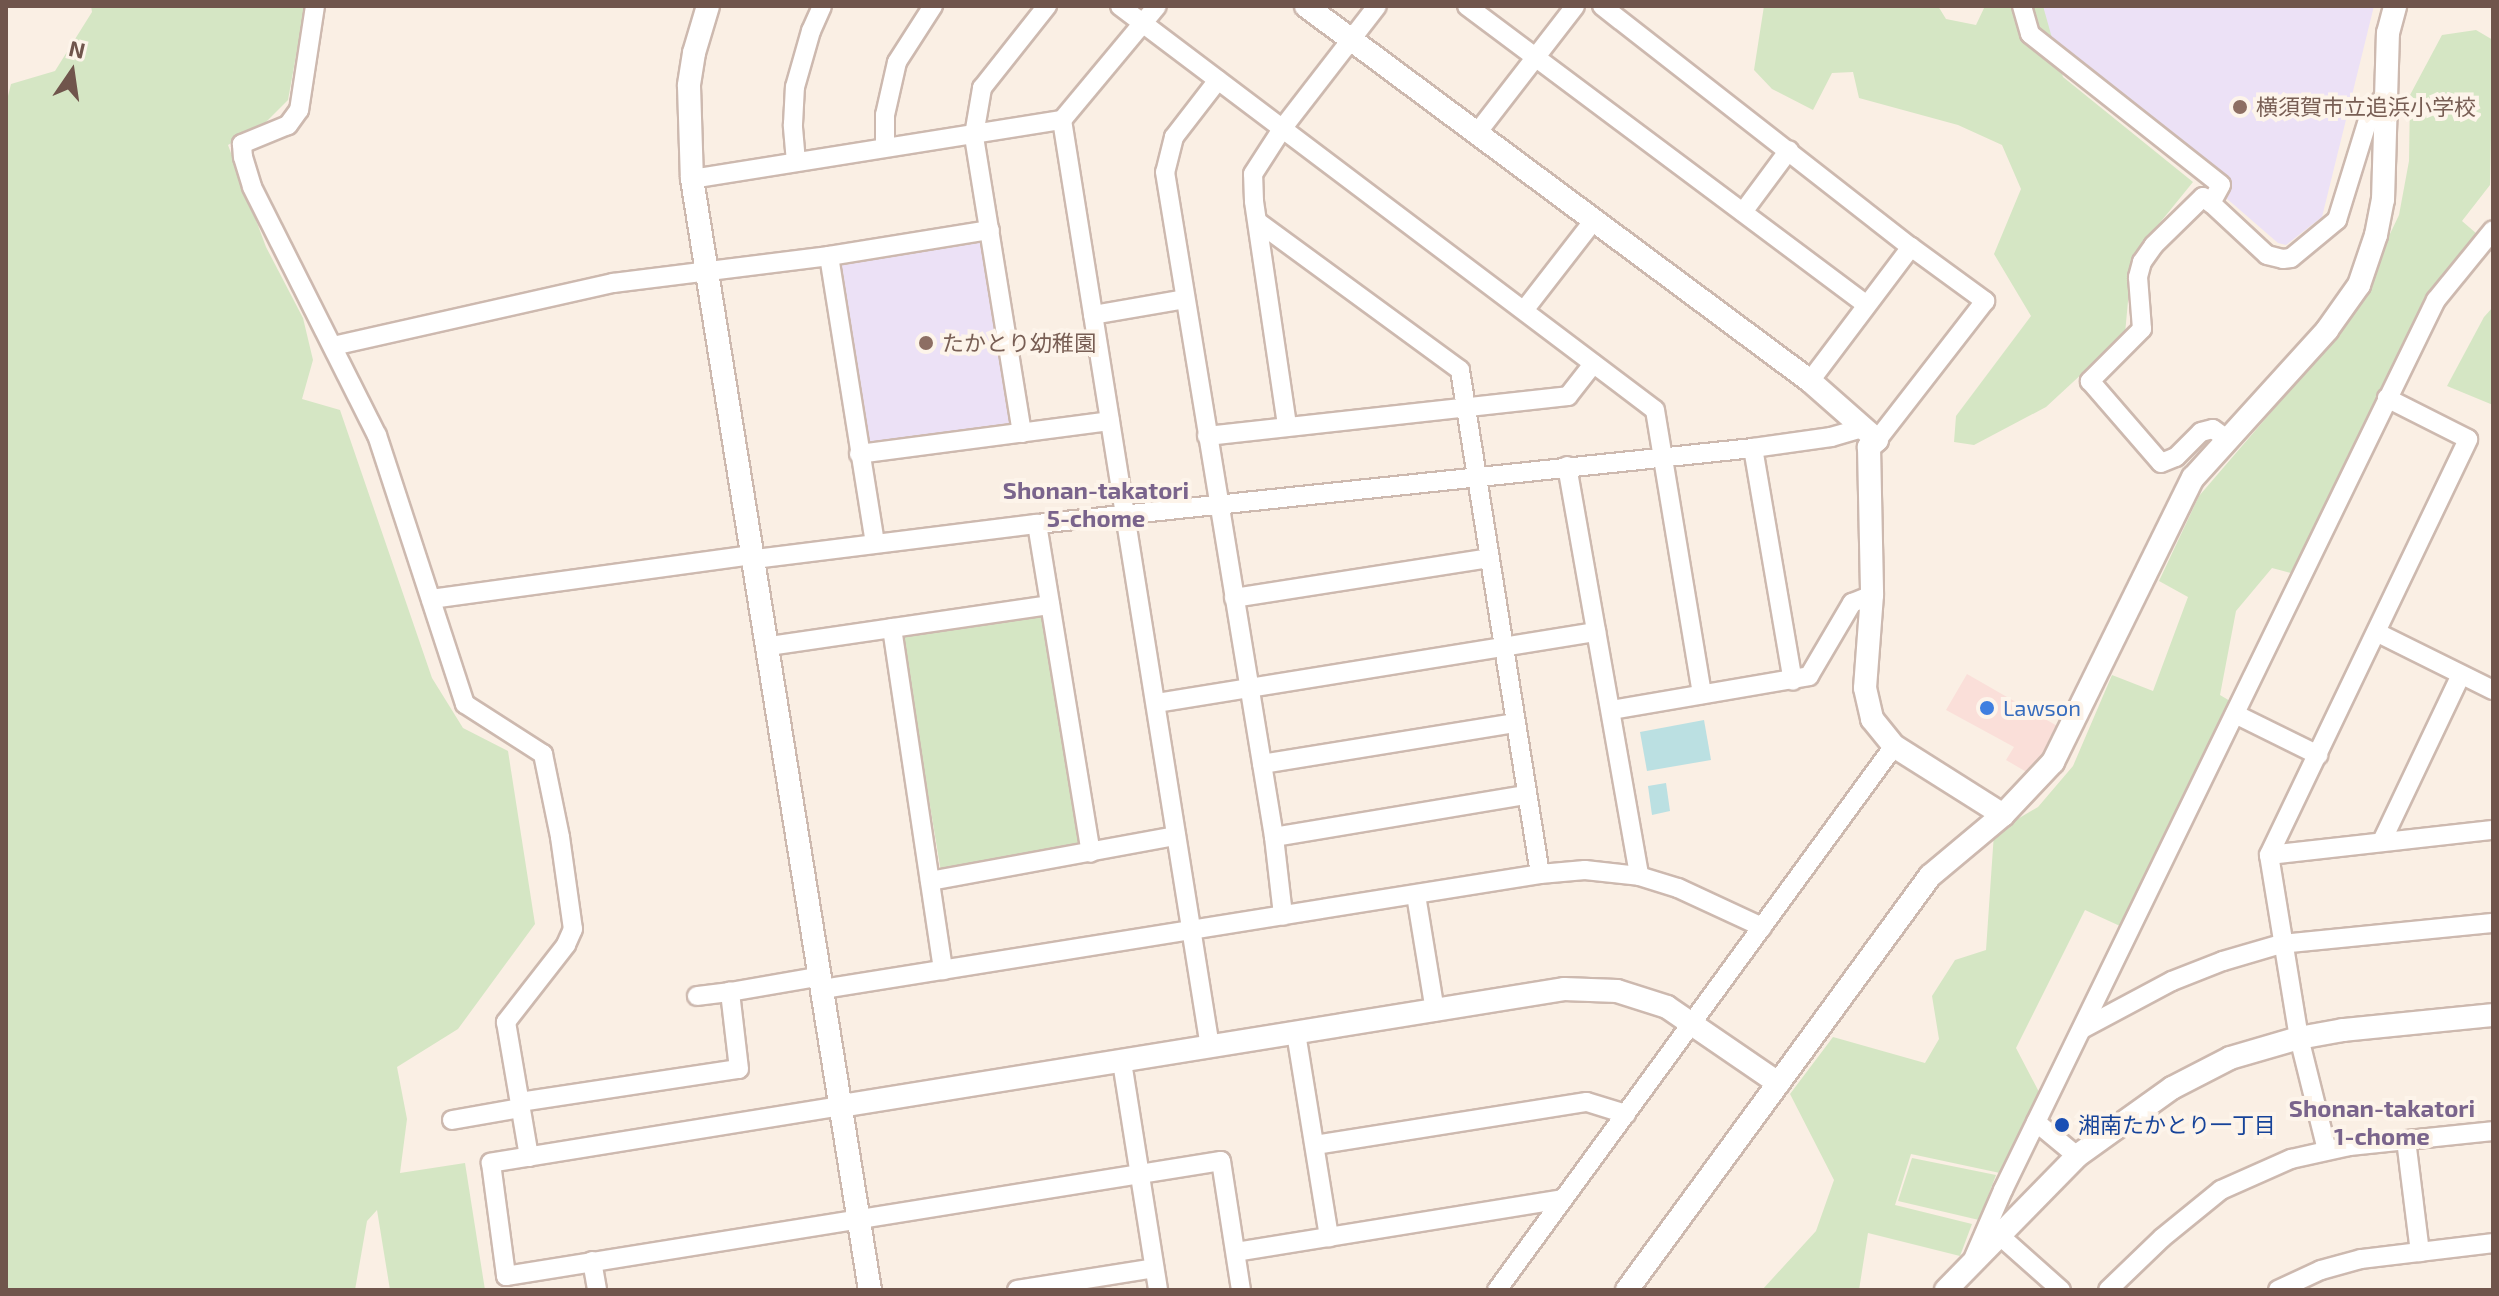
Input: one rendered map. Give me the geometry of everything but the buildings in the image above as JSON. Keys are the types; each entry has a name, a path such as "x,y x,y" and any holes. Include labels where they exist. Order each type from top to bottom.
{"street":[{"path":"315,6 299,110 288,125 242,144 252,187 377,435 465,704 543,754 560,837 573,929 566,945 506,1022 529,1157"},
{"path":"708,6 694,53 689,86 692,179 870,1290"},
{"path":"796,162 793,124 795,87 811,31 822,6"},
{"path":"885,147 885,115 897,62 933,6"},
{"path":"1022,433 974,135 982,88 1047,6"},
{"path":"1120,6 1655,410 1702,694"},
{"path":"692,179 1062,120 1157,6"},
{"path":"1306,6 1810,381 1870,434"},
{"path":"1287,425 1253,174 1282,129 1377,6"},
{"path":"1467,6 1866,304"},
{"path":"1477,133 1575,6"},
{"path":"1602,6 1985,301 1870,434 1872,595 1865,688 1872,719 1894,746 2003,815"},
{"path":"2022,6 2030,34 2221,185 2211,203"},
{"path":"1627,1290 1930,876 2003,815 2053,762 2193,478 2327,330 2359,285 2376,235 2383,200 2388,33 2395,6"},
{"path":"1218,80 1174,137 1165,172 1247,688 1274,837 1283,915"},
{"path":"2228,440 2213,429 2201,432 2176,457 2161,463 2090,381 2142,329 2138,277 2142,262 2154,245 2203,197 2267,255 2291,258 2337,220 2368,120 2385,95"},
{"path":"1062,120 1176,836 1194,929 1210,1047"},
{"path":"1743,212 1789,150"},
{"path":"1525,309 1594,220"},
{"path":"1258,222 1460,370 1525,795 1540,874"},
{"path":"333,346 613,283 829,256 990,230"},
{"path":"1972,1263 2036,1122 2436,300 2493,230"},
{"path":"1810,381 1911,247"},
{"path":"829,256 875,542"},
{"path":"1093,315 1185,299"},
{"path":"1207,436 1568,396 1593,364"},
{"path":"2327,1150 2299,1038 2281,944 2269,855 2378,633 2468,439 2387,398"},
{"path":"859,454 1110,421"},
{"path":"431,599 875,542 1870,434"},
{"path":"1753,448 1793,681"},
{"path":"1567,466 1639,876"},
{"path":"1037,524 1091,853"},
{"path":"1234,598 1488,558"},
{"path":"1611,710 1809,676 1852,603 1872,595"},
{"path":"769,646 1050,605"},
{"path":"892,628 943,970"},
{"path":"1157,703 1596,632"},
{"path":"2378,633 2493,690"},
{"path":"2382,841 2461,675"},
{"path":"2235,714 2318,755"},
{"path":"1262,764 1516,723"},
{"path":"1497,1290 1894,746"},
{"path":"1274,837 1525,795"},
{"path":"2269,855 2493,830"},
{"path":"930,881 1176,836"},
{"path":"697,996 943,970 1540,874 1585,870 1639,876 1721,905 1762,927"},
{"path":"1416,895 1435,1011"},
{"path":"2082,1029 2172,981 2223,961 2281,944 2493,923"},
{"path":"1241,1290 1221,1161 506,1276 491,1163 1564,989 1591,989 1646,999 1667,1007 1778,1083"},
{"path":"452,1120 520,1105 739,1069 730,992"},
{"path":"1946,1290 2077,1156 2172,1088 2230,1058 2299,1038 2343,1030 2493,1015"},
{"path":"1296,1033 1329,1237"},
{"path":"1122,1062 1158,1290"},
{"path":"1315,1145 1587,1102 1626,1114"},
{"path":"2036,1122 2077,1156"},
{"path":"2108,1290 2162,1238 2221,1190 2291,1159 2327,1150 2493,1131"},
{"path":"2406,1140 2420,1252"},
{"path":"1236,1252 1563,1199"},
{"path":"1999,1235 2061,1290"},
{"path":"2278,1290 2321,1270 2361,1259 2493,1243"},
{"path":"592,1261 597,1290"},
{"path":"1017,1290 1058,1287 1154,1268"}],"shaded area":[{"name":"横須賀市立追浜小学校","path":"2026,6 2374,6 2322,217 2286,245 2278,243 2031,29"},
{"name":"たかとり幼稚園","path":"987,236 1021,427 865,449 832,260"},
{"path":"1967,674 2059,727 2030,774 2006,760 2014,747 1946,710"}],"green space":[{"path":"91,6 305,6 288,100 266,122 228,145 266,247 303,318 313,360 302,399 340,410 432,678 463,728 508,751 535,924 458,1029 397,1067 407,1119 400,1173 465,1163 485,1290 390,1290 377,1210 367,1221 355,1290 6,1290 6,104 11,84 55,71 92,12"},
{"path":"1764,6 1938,6 1946,19 1976,25 1985,6 2043,6 2063,77 2193,182 2132,257 2125,334 2046,407 1974,445 1954,442 1956,416 2031,316 1994,254 2021,189 2002,145 1958,125 1859,98 1853,72 1832,73 1813,110 1772,89 1754,70"},
{"path":"2476,30 2493,40 2490,185 2462,221 2477,234 2430,291 2291,573 2272,568 2236,611 2220,695 2230,701 2120,926 2085,910 2016,1048 2039,1092 2000,1173 1911,1154 1895,1205 1972,1224 1960,1256 1868,1233 1859,1290 1762,1290 1816,1231 1834,1180 1790,1094 1833,1037 1925,1063 1939,1039 1932,996 1955,960 1986,950 1994,833 2038,807 2073,766 2112,675 2153,691 2188,597 2159,581 2199,496 2347,324 2399,215 2409,161 2410,95 2442,35"},
{"path":"2493,307 2493,405 2447,386 2484,317"},
{"path":"1046,611 1080,844 941,872 902,637"},
{"path":"1912,1158 1996,1175 1979,1220 1898,1201"}],"water":[{"path":"1704,720 1711,760 1647,771 1640,732"},
{"path":"1666,783 1670,811 1652,815 1648,786"}],"place":[{"name":"横須賀市立追浜小学校","path":"2240,107"},
{"name":"たかとり幼稚園","path":"926,343"},
{"name":"Lawson","path":"1987,708"},
{"name":"湘南たかとり一丁目","path":"2062,1125"}],"district":[{"name":"Shonan-takatori 5-chome","path":"1096,504"},
{"name":"Shonan-takatori 1-chome","path":"2382,1122"}]}
